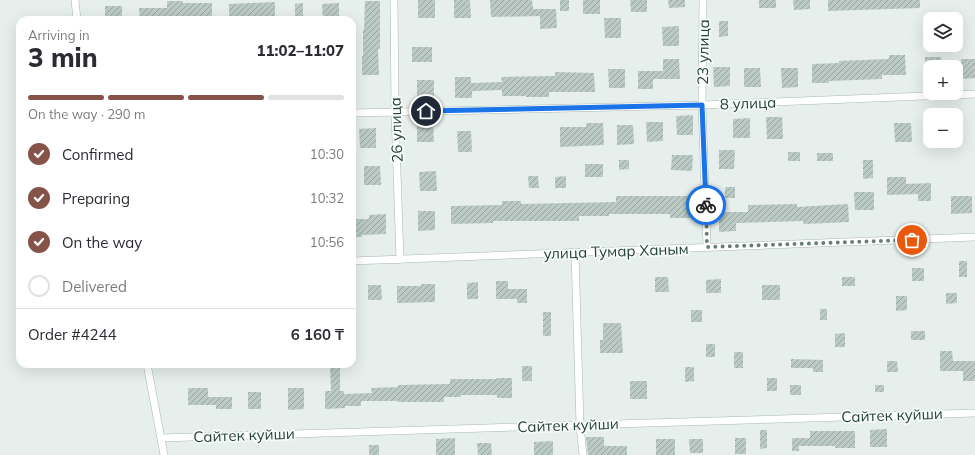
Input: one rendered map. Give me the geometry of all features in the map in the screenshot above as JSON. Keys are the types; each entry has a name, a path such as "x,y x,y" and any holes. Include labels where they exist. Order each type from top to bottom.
{"street":[{"path":"75,0 77,16"},
{"name":"26 улица","path":"394,0 395,112 400,260"},
{"name":"23 улица","path":"703,0 702,105 707,247"},
{"name":"8 улица","path":"356,113 702,105 975,94"},
{"name":"улица Тумар Ханым","path":"356,261 975,237"},
{"path":"575,253 580,425 583,455"},
{"path":"148,368 164,455"},
{"name":"Сайтек куйши","path":"161,438 975,413"}],"building":[{"path":"418,0 435,0 435,18 418,18"},
{"path":"454,0 470,0 471,18 454,18"},
{"path":"490,0 532,0 533,9 556,9 557,28 540,29 540,16 491,17"},
{"path":"560,0 569,0 569,11 560,11"},
{"path":"583,0 600,0 600,14 583,14"},
{"path":"630,0 647,0 647,12 631,12"},
{"path":"668,0 685,0 685,7 669,8"},
{"path":"759,0 776,0 776,8 759,8"},
{"path":"793,0 810,0 810,9 794,10"},
{"path":"828,0 920,0 920,8 828,11"},
{"path":"167,1 183,1 183,3 212,3 212,16 140,16 139,8 167,8"},
{"path":"365,1 380,1 380,49 378,49 379,75 362,75"},
{"path":"275,2 275,16 229,16 229,4"},
{"path":"303,3 303,16 295,16 295,4"},
{"path":"339,3 339,16 323,16 322,4"},
{"path":"105,6 122,6 122,16 105,16"},
{"path":"604,18 621,18 621,38 605,38"},
{"path":"719,21 728,21 728,36 719,37"},
{"path":"679,26 679,46 663,46 662,27"},
{"path":"412,47 432,47 432,62 412,62"},
{"path":"889,55 905,55 906,75 882,75 882,79 812,83 812,64 839,63 839,61 889,59"},
{"path":"925,57 941,57 941,60 925,60"},
{"path":"663,59 679,59 680,79 653,79 653,89 638,89 638,71 663,71"},
{"path":"975,59 975,78 963,79 963,60 961,60"},
{"path":"713,67 730,67 730,86 714,87"},
{"path":"744,68 760,68 761,87 744,87"},
{"path":"781,68 798,68 798,87 782,88"},
{"path":"608,69 625,69 625,88 609,88"},
{"path":"555,72 594,73 595,92 549,92 549,97 526,97 502,96 502,90 472,91 472,98 455,98 455,77 471,77 471,83 502,82 501,77 555,76"},
{"path":"417,80 434,80 434,99 417,100"},
{"path":"693,115 693,135 677,135 676,116"},
{"path":"766,117 782,117 783,139 767,139"},
{"path":"750,118 750,138 733,138 733,119"},
{"path":"646,122 663,122 663,141 647,142"},
{"path":"417,123 433,123 434,142 417,142"},
{"path":"586,123 603,123 604,145 560,147 560,127 586,127"},
{"path":"894,123 911,123 912,142 895,142"},
{"path":"617,125 633,125 634,144 617,145"},
{"path":"376,128 376,148 360,148 359,129"},
{"path":"457,131 471,131 472,152 458,152"},
{"path":"719,150 735,150 734,169 719,169"},
{"path":"788,152 800,152 800,161 788,161"},
{"path":"817,153 833,153 833,161 817,161"},
{"path":"672,155 693,155 692,171 671,170"},
{"path":"619,160 629,160 629,169 619,170"},
{"path":"863,160 873,160 873,178 863,179"},
{"path":"585,164 603,164 603,177 585,177"},
{"path":"364,166 380,166 381,185 364,185"},
{"path":"436,171 437,191 420,191 419,172"},
{"path":"528,176 538,176 539,188 529,188"},
{"path":"566,176 566,188 555,188 555,177"},
{"path":"887,177 906,177 906,184 931,183 931,201 918,201 918,194 887,195"},
{"path":"725,187 735,187 735,198 725,198"},
{"path":"854,192 874,192 874,210 855,210"},
{"path":"616,196 689,196 690,218 670,218 670,214 609,214 609,216 579,216 579,221 493,221 493,223 451,224 451,206 502,205 502,201 521,201 521,204 616,202"},
{"path":"951,196 972,196 972,213 951,214"},
{"path":"797,204 797,207 848,204 849,222 804,224 803,221 736,223 736,231 719,232 719,212 748,212 748,205"},
{"path":"418,211 435,211 435,230 418,231"},
{"path":"386,214 386,234 362,235 362,237 356,237 356,219 369,219 369,215"},
{"path":"959,261 967,261 967,277 959,277"},
{"path":"912,268 924,268 924,281 912,281"},
{"path":"655,277 668,277 669,292 655,292"},
{"path":"842,277 855,277 855,286 842,286"},
{"path":"721,279 721,293 706,293 706,280"},
{"path":"496,281 508,281 508,289 527,289 527,303 517,303 517,299 496,299"},
{"path":"478,282 478,299 467,299 467,283"},
{"path":"421,284 435,284 435,302 397,303 397,286 421,286"},
{"path":"368,285 381,285 382,300 368,300"},
{"path":"762,285 780,285 780,300 762,300"},
{"path":"946,293 957,293 957,303 946,304"},
{"path":"896,296 907,296 907,310 896,311"},
{"path":"820,309 827,309 827,320 820,320"},
{"path":"691,310 702,310 702,322 691,322"},
{"path":"543,312 551,312 551,336 543,336"},
{"path":"603,323 621,323 623,353 600,353 600,340 603,340"},
{"path":"911,331 925,331 925,340 911,340"},
{"path":"845,333 845,347 835,347 835,334"},
{"path":"706,344 715,344 715,357 706,357"},
{"path":"940,351 952,351 953,361 975,361 975,381 963,381 963,371 940,371"},
{"path":"734,352 743,352 743,368 734,368"},
{"path":"791,359 823,360 823,372 813,372 813,368 791,368"},
{"path":"887,361 897,361 898,372 887,372"},
{"path":"522,366 532,366 532,381 522,381"},
{"path":"685,367 694,367 694,381 685,382"},
{"path":"330,368 340,368 340,391 344,391 344,394 372,393 371,388 398,387 398,385 450,384 450,379 512,378 512,398 497,398 497,395 461,395 461,397 444,397 444,402 361,401 361,406 345,406 345,408 325,409 325,391 331,391"},
{"path":"767,378 777,378 777,391 767,391"},
{"path":"630,381 647,381 647,399 630,399"},
{"path":"790,385 801,385 801,395 790,395"},
{"path":"875,385 884,385 884,392 875,392"},
{"path":"188,388 208,388 208,397 232,397 232,409 216,409 216,405 188,405"},
{"path":"288,388 304,388 304,409 288,410"},
{"path":"248,392 261,392 261,409 248,409"},
{"path":"887,429 887,447 870,447 870,430"},
{"path":"760,430 767,430 767,448 760,449"},
{"path":"810,431 855,431 855,448 835,448 835,446 799,446 799,451 792,451 792,438 810,438"},
{"path":"586,437 604,437 604,446 627,446 627,455 588,455"},
{"path":"455,438 455,455 436,455 436,439"},
{"path":"735,438 746,438 746,454 735,454"},
{"path":"656,439 675,439 675,455 656,455"},
{"path":"689,439 703,439 703,453 690,453"},
{"path":"553,441 553,455 534,455 534,442"},
{"path":"477,443 491,443 492,455 478,455"},
{"path":"369,445 379,445 379,455 369,455"}],"way so far":[{"path":"706,205 707,247 912,240"}],"route":[{"path":"426,111 702,105 706,205"}]}
